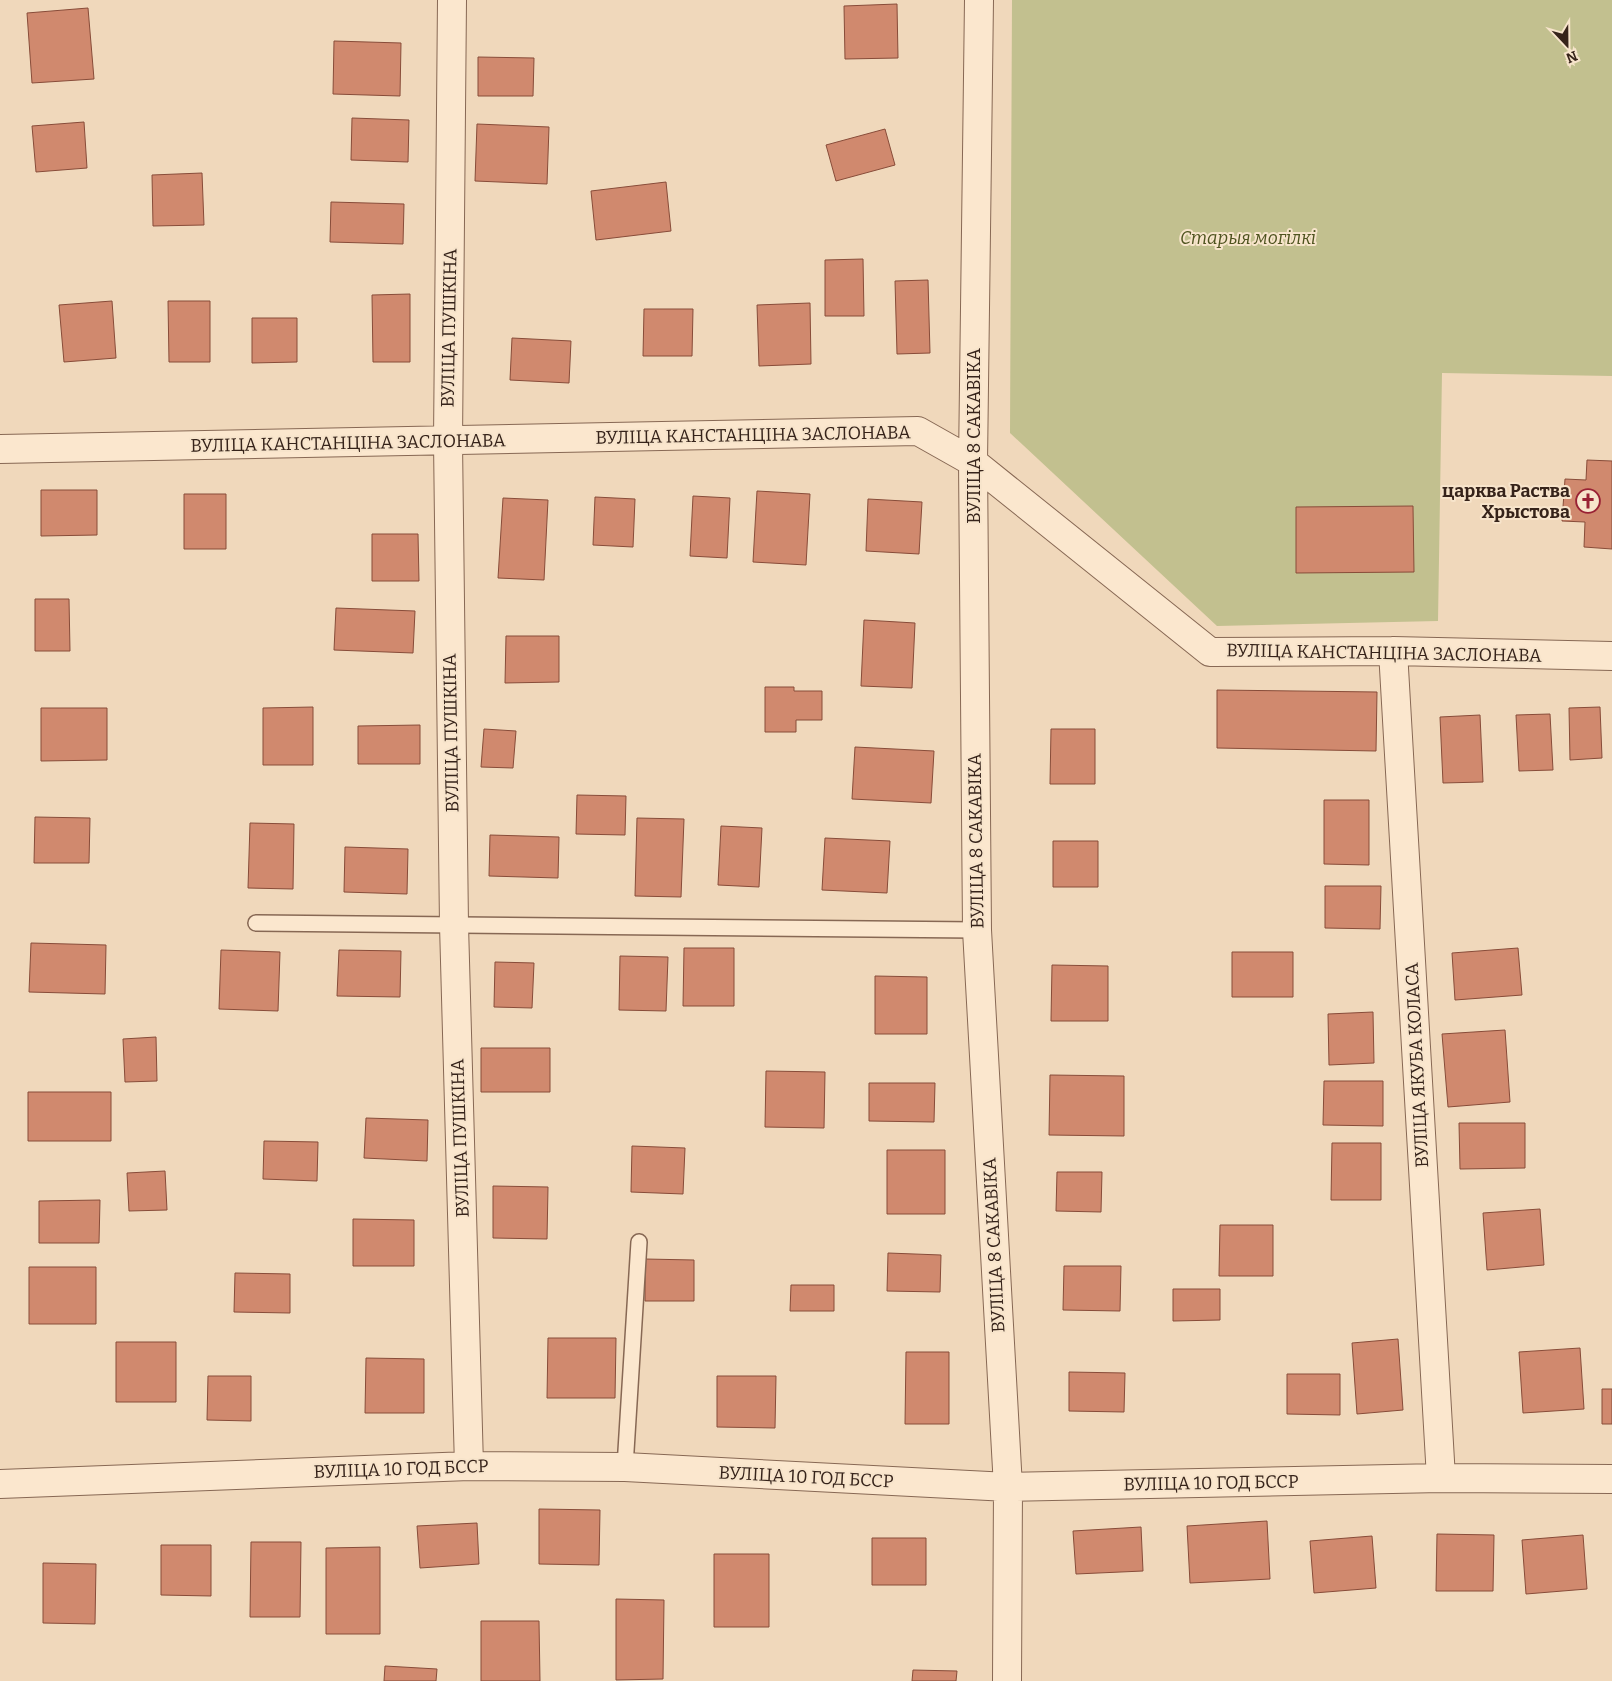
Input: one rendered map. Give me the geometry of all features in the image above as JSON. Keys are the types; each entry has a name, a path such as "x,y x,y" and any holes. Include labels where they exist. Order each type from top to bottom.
{"street":[{"name":"ВУЛІЦА ПУШКІНА","path":"452,0 448,441 454,925 469,1466"},
{"name":"ВУЛІЦА 8 САКАВІКА","path":"979,0 973,462 977,930 1008,1487 1007,1681"},
{"name":"ВУЛІЦА КАНСТАНЦІНА ЗАСЛОНАВА","path":"0,448 918,431 973,462 1210,652 1393,651 1612,656"},
{"name":"ВУЛІЦА ЯКУБА КОЛАСА","path":"1393,651 1441,1478"},
{"name":"ВУЛІЦА 10 ГОД БССР","path":"0,1484 469,1466 625,1467 1008,1487 1441,1478 1612,1480"}],"lane":[{"path":"256,923 977,930"},
{"path":"625,1467 639,1242"}],"green space":[{"name":"Старыя могілкі","path":"1012,0 1612,0 1612,376 1442,373 1438,621 1217,626 1010,433"}],"building":[{"path":"897,4 898,58 845,59 844,6"},
{"path":"88,8 94,79 32,83 27,13"},
{"path":"334,41 401,43 400,96 333,94"},
{"path":"478,57 534,58 533,96 478,96"},
{"path":"352,118 409,120 408,162 351,160"},
{"path":"84,122 87,168 36,172 32,126"},
{"path":"477,124 549,127 547,184 475,181"},
{"path":"885,129 895,165 836,181 826,145"},
{"path":"202,173 204,225 153,226 152,175"},
{"path":"666,182 671,231 596,240 591,191"},
{"path":"331,202 404,204 403,244 330,242"},
{"path":"863,259 864,316 825,316 825,260"},
{"path":"928,280 930,353 897,354 895,281"},
{"path":"410,294 410,362 373,362 372,295"},
{"path":"112,301 116,358 64,362 59,305"},
{"path":"168,301 210,301 210,362 169,362"},
{"path":"810,303 811,364 759,366 757,305"},
{"path":"644,309 693,309 692,356 643,356"},
{"path":"252,318 297,318 297,362 252,363"},
{"path":"512,338 571,341 569,383 510,380"},
{"name":"царква Раства Хрыстова","path":"1587,460 1612,461 1612,549 1584,547 1585,522 1562,521 1565,479 1586,480"},
{"path":"41,490 97,490 97,535 41,536"},
{"path":"757,491 810,494 806,565 753,562"},
{"path":"184,494 226,494 226,549 184,549"},
{"path":"693,496 730,498 727,558 690,556"},
{"path":"595,497 635,499 633,547 593,545"},
{"path":"503,498 548,500 544,580 498,578"},
{"path":"868,499 922,502 919,554 866,551"},
{"path":"1413,506 1414,572 1296,573 1296,507"},
{"path":"372,534 418,534 419,581 372,581"},
{"path":"35,599 69,599 70,651 35,651"},
{"path":"336,608 415,611 413,653 334,650"},
{"path":"864,620 915,623 912,688 861,686"},
{"path":"506,636 559,636 559,682 505,683"},
{"path":"765,687 794,687 794,691 822,691 822,720 796,720 796,732 765,732"},
{"path":"1217,690 1377,692 1376,751 1217,748"},
{"path":"313,707 313,765 263,765 263,708"},
{"path":"1600,707 1602,758 1570,760 1569,708"},
{"path":"41,708 107,708 107,760 41,761"},
{"path":"1550,714 1553,770 1519,771 1516,715"},
{"path":"1480,715 1483,782 1443,783 1440,717"},
{"path":"420,725 420,764 358,764 358,726"},
{"path":"484,729 516,731 513,768 481,767"},
{"path":"1051,729 1095,729 1095,784 1050,784"},
{"path":"855,747 934,751 931,803 852,799"},
{"path":"577,795 626,796 625,835 576,834"},
{"path":"1324,800 1369,800 1369,865 1324,864"},
{"path":"35,817 90,818 89,863 34,863"},
{"path":"637,818 684,819 681,897 635,896"},
{"path":"250,823 294,824 293,889 248,888"},
{"path":"721,826 762,828 759,887 718,885"},
{"path":"490,835 559,837 558,878 489,876"},
{"path":"825,838 890,841 887,893 822,890"},
{"path":"1053,841 1098,841 1098,887 1053,887"},
{"path":"345,847 408,849 407,894 344,892"},
{"path":"1325,886 1381,886 1380,929 1325,928"},
{"path":"31,943 106,945 105,994 29,992"},
{"path":"684,948 734,948 734,1006 683,1006"},
{"path":"1518,948 1522,995 1455,1000 1452,953"},
{"path":"221,950 280,952 278,1011 219,1009"},
{"path":"339,950 401,951 400,997 337,996"},
{"path":"1232,952 1293,952 1293,997 1232,997"},
{"path":"620,956 668,957 666,1011 619,1010"},
{"path":"495,962 534,963 532,1008 494,1007"},
{"path":"1052,965 1108,966 1108,1021 1051,1021"},
{"path":"875,976 927,977 927,1034 875,1034"},
{"path":"1373,1012 1374,1063 1329,1065 1328,1014"},
{"path":"1505,1030 1510,1102 1448,1107 1442,1034"},
{"path":"156,1037 157,1081 125,1082 123,1039"},
{"path":"481,1048 550,1048 550,1092 481,1092"},
{"path":"766,1071 825,1072 824,1128 765,1127"},
{"path":"1050,1075 1124,1076 1124,1136 1049,1135"},
{"path":"1324,1081 1383,1081 1383,1126 1323,1125"},
{"path":"869,1083 935,1083 934,1122 869,1121"},
{"path":"28,1092 111,1092 111,1141 28,1141"},
{"path":"366,1118 428,1120 427,1161 364,1158"},
{"path":"1459,1123 1525,1123 1525,1168 1460,1169"},
{"path":"264,1141 318,1142 317,1181 263,1179"},
{"path":"1332,1143 1381,1143 1381,1200 1331,1200"},
{"path":"632,1146 685,1148 683,1194 631,1192"},
{"path":"887,1150 945,1150 945,1214 887,1214"},
{"path":"165,1171 167,1210 129,1211 127,1173"},
{"path":"1057,1172 1102,1172 1101,1212 1056,1211"},
{"path":"493,1186 548,1187 547,1239 493,1238"},
{"path":"100,1200 99,1243 39,1243 39,1201"},
{"path":"1540,1209 1544,1265 1487,1270 1483,1213"},
{"path":"353,1219 414,1220 414,1266 353,1266"},
{"path":"1220,1225 1273,1225 1273,1276 1219,1276"},
{"path":"888,1253 941,1255 940,1292 887,1291"},
{"path":"645,1259 694,1260 694,1301 645,1301"},
{"path":"1064,1266 1121,1266 1120,1311 1063,1310"},
{"path":"29,1267 96,1267 96,1324 29,1324"},
{"path":"235,1273 290,1274 290,1313 234,1312"},
{"path":"791,1285 834,1285 834,1311 790,1311"},
{"path":"1173,1289 1220,1289 1220,1320 1173,1321"},
{"path":"548,1338 616,1338 615,1398 547,1398"},
{"path":"1398,1339 1403,1410 1357,1414 1352,1343"},
{"path":"116,1342 176,1342 176,1402 116,1402"},
{"path":"1580,1348 1584,1409 1523,1413 1519,1352"},
{"path":"906,1352 949,1352 949,1424 905,1424"},
{"path":"366,1358 424,1359 424,1413 365,1413"},
{"path":"1069,1372 1125,1373 1124,1412 1069,1411"},
{"path":"1287,1374 1340,1374 1340,1415 1287,1414"},
{"path":"208,1376 251,1376 251,1421 207,1420"},
{"path":"717,1376 776,1376 775,1428 717,1427"},
{"path":"1602,1389 1612,1389 1612,1424 1602,1424"},
{"path":"539,1509 600,1510 599,1565 539,1564"},
{"path":"1267,1521 1270,1579 1190,1583 1187,1526"},
{"path":"477,1523 479,1564 420,1568 417,1526"},
{"path":"1141,1527 1143,1571 1076,1574 1073,1531"},
{"path":"1437,1534 1494,1535 1493,1591 1436,1591"},
{"path":"1583,1535 1587,1589 1526,1594 1522,1540"},
{"path":"1372,1536 1376,1588 1314,1593 1310,1541"},
{"path":"872,1538 926,1538 926,1585 872,1585"},
{"path":"251,1542 301,1542 300,1617 250,1617"},
{"path":"161,1545 211,1545 211,1596 161,1595"},
{"path":"380,1547 380,1634 326,1634 326,1548"},
{"path":"714,1554 769,1554 769,1627 714,1627"},
{"path":"43,1563 96,1564 95,1624 43,1623"},
{"path":"616,1599 664,1600 663,1679 616,1680"},
{"path":"481,1621 539,1621 540,1681 481,1681"},
{"path":"385,1666 437,1669 436,1681 384,1681"},
{"path":"913,1670 957,1671 956,1681 912,1681"}],"place":[{"name":"царква Раства Хрыстова","path":"1588,501"}]}
